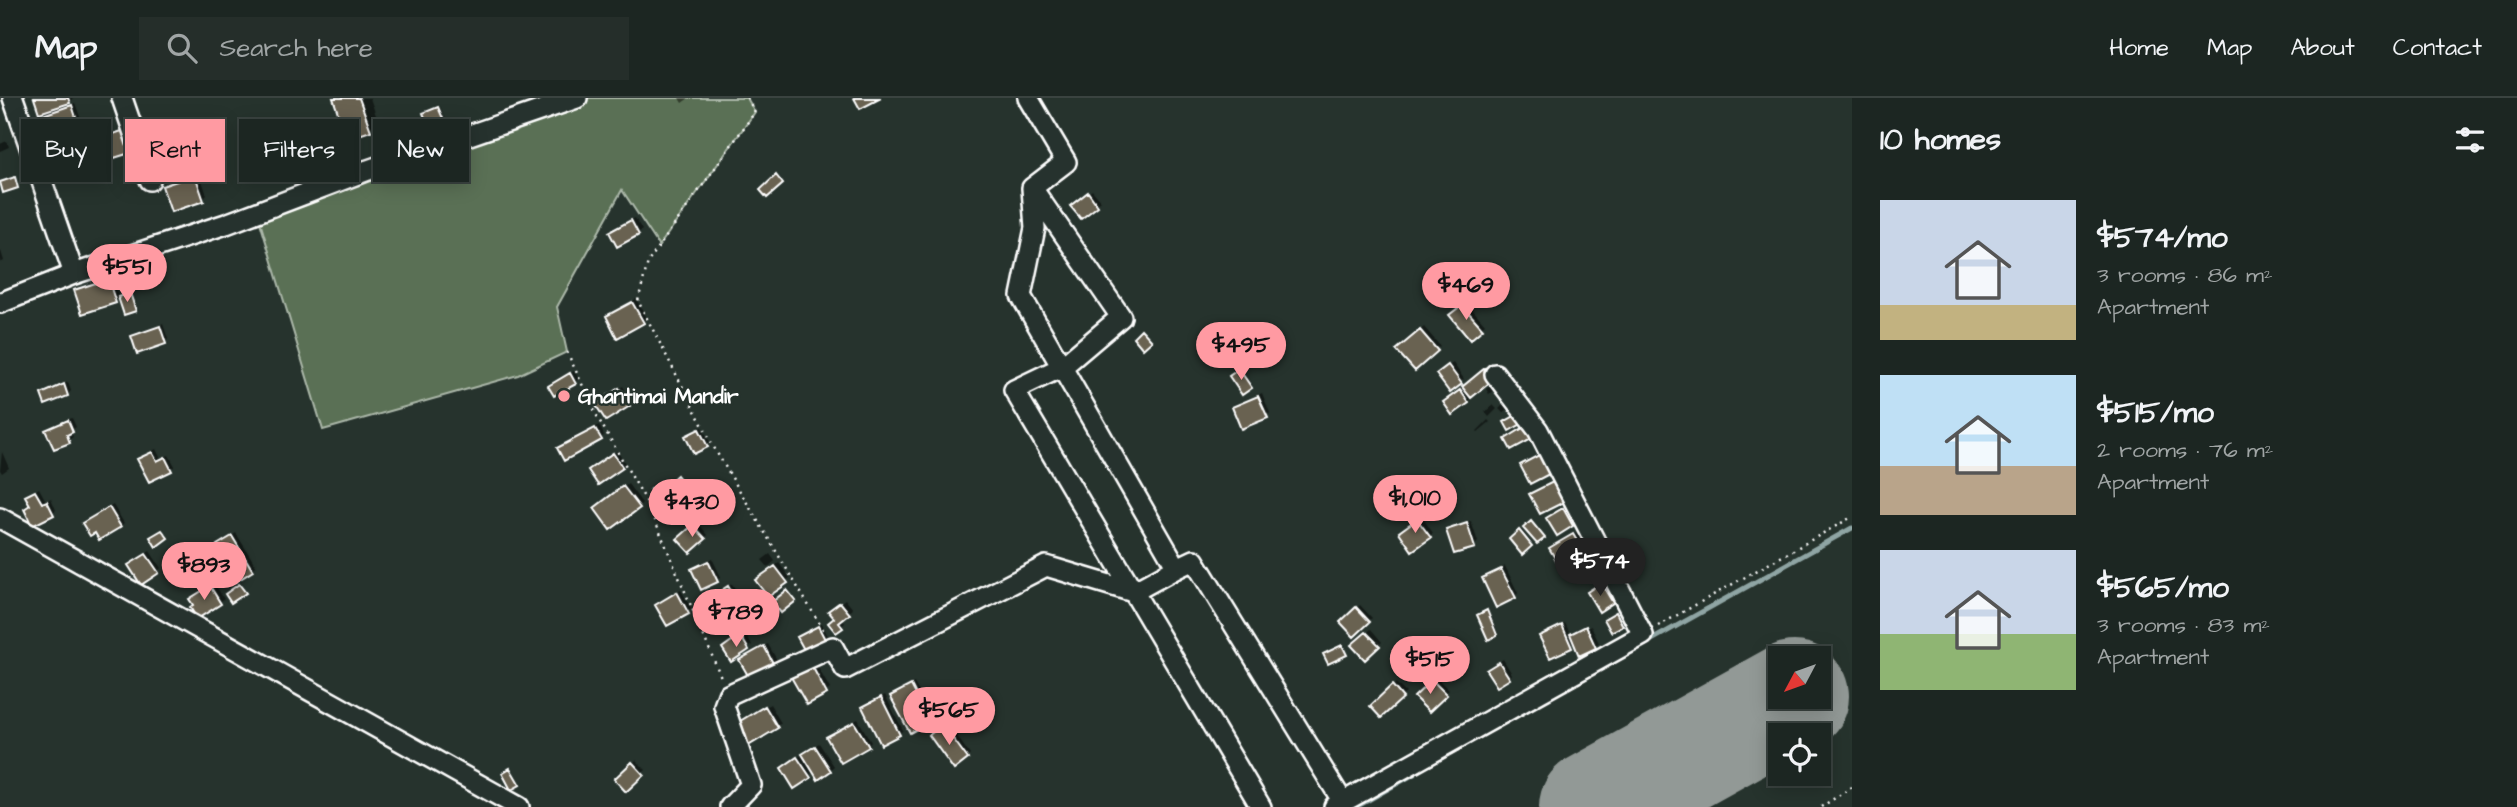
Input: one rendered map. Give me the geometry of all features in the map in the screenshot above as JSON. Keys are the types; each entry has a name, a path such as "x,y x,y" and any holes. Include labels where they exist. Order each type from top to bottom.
{"street":[{"path":"13,98 74,274"},
{"path":"122,98 129,119"},
{"path":"0,303 74,274 226,224 368,170 577,98"},
{"path":"1028,98 1066,162 1032,188"},
{"path":"1032,188 1035,228 1021,296 1177,568"},
{"path":"1032,188 1121,317 1062,367 1014,390 1261,807"},
{"path":"730,807 751,785 724,706 728,695 833,647 845,669 1046,566 1133,592 1194,560 1338,804 1643,635 1538,430 1496,374"},
{"path":"0,518 519,807"}],"path":[{"path":"747,98 755,112 648,262 638,301 717,453 833,647"},
{"path":"567,352 598,418 649,506 728,695"},
{"path":"1643,635 1852,517"},
{"path":"1821,807 1852,787"}],"green space":[{"path":"577,98 747,98 755,112 659,246 622,190 557,307 567,352 518,375 323,430 257,212 341,182 359,182 359,176 373,171 373,182 469,182 469,136"}],"building":[{"path":"34,98 68,98 70,103 39,113"},
{"path":"333,98 359,98 371,131 359,135 359,119 330,119 339,116"},
{"path":"854,98 881,98 860,109"},
{"path":"72,105 76,119 41,119 40,116"},
{"path":"438,107 443,119 426,119 423,113"},
{"path":"125,130 125,155 111,159 111,135"},
{"path":"776,175 783,184 767,198 760,190"},
{"path":"15,177 18,188 3,193 0,182"},
{"path":"174,182 197,182 204,201 171,212 162,186"},
{"path":"1088,192 1098,206 1081,219 1070,206"},
{"path":"631,220 639,235 617,247 609,232"},
{"path":"108,279 116,303 82,314 74,290"},
{"path":"130,293 136,311 124,315 118,297"},
{"path":"632,302 644,323 617,338 606,316"},
{"path":"1462,305 1483,329 1470,340 1449,315"},
{"path":"160,326 166,344 137,354 131,336"},
{"path":"1141,329 1152,341 1143,349 1133,337"},
{"path":"1420,330 1438,351 1415,371 1396,350"},
{"path":"1448,365 1462,384 1450,393 1436,374"},
{"path":"1485,368 1494,379 1471,398 1462,387"},
{"path":"1239,369 1252,388 1242,395 1229,376"},
{"path":"570,373 576,384 554,396 548,386"},
{"path":"64,384 68,396 45,405 41,394"},
{"path":"619,388 630,406 606,421 595,404"},
{"path":"1460,390 1469,403 1452,415 1443,402"},
{"path":"1258,396 1268,418 1241,429 1232,407"},
{"path":"1520,413 1525,422 1509,431 1504,422"},
{"path":"68,420 73,432 67,435 70,443 54,449 45,430"},
{"path":"1528,425 1535,437 1511,450 1505,439"},
{"path":"595,428 602,440 564,461 557,448"},
{"path":"699,429 708,447 694,454 685,436"},
{"path":"152,452 157,461 165,457 172,471 149,482 137,459"},
{"path":"613,453 623,468 598,485 588,470"},
{"path":"1543,453 1553,472 1530,484 1520,465"},
{"path":"677,475 685,485 678,492 669,482"},
{"path":"1555,481 1566,501 1540,514 1529,494"},
{"path":"664,482 669,491 655,499 650,490"},
{"path":"623,486 640,508 610,530 594,508"},
{"path":"35,491 42,503 47,501 54,515 32,526 24,509 30,505 25,496"},
{"path":"109,507 121,527 99,540 95,533 90,536 82,523"},
{"path":"1563,508 1573,526 1557,536 1546,518"},
{"path":"1417,519 1431,538 1412,551 1399,532"},
{"path":"1531,521 1545,538 1537,544 1523,528"},
{"path":"1467,523 1475,548 1454,554 1446,530"},
{"path":"693,525 706,539 690,553 677,539"},
{"path":"162,530 168,538 156,547 150,537"},
{"path":"1519,530 1532,546 1522,555 1509,539"},
{"path":"1573,534 1586,556 1562,570 1549,548"},
{"path":"232,536 253,571 232,584 217,558 223,555 217,545"},
{"path":"146,554 159,573 141,585 128,565"},
{"path":"708,561 718,582 701,590 691,569"},
{"path":"196,566 202,575 187,585 181,576"},
{"path":"775,566 788,583 768,597 755,580"},
{"path":"1501,569 1516,598 1496,608 1482,578"},
{"path":"1601,583 1613,603 1599,612 1587,592"},
{"path":"239,584 246,593 231,603 225,594"},
{"path":"210,586 221,604 197,619 189,599"},
{"path":"728,586 746,615 724,629 706,600"},
{"path":"787,590 796,601 781,613 772,602"},
{"path":"677,592 689,614 667,626 655,605"},
{"path":"840,602 850,614 839,623 843,628 836,633 828,623 834,618 828,611"},
{"path":"1356,607 1370,622 1354,637 1340,622"},
{"path":"1487,610 1497,635 1488,640 1477,615"},
{"path":"1616,612 1623,626 1611,632 1604,619"},
{"path":"1562,625 1572,648 1550,658 1539,636"},
{"path":"818,626 828,645 807,655 797,637"},
{"path":"1586,626 1596,648 1579,656 1570,634"},
{"path":"1366,632 1380,646 1365,660 1351,645"},
{"path":"740,635 749,650 731,662 722,648"},
{"path":"1342,645 1347,655 1328,664 1323,654"},
{"path":"764,646 774,665 750,679 739,660"},
{"path":"1499,662 1510,679 1497,687 1486,670"},
{"path":"812,666 827,694 807,705 791,677"},
{"path":"1432,680 1447,695 1429,712 1414,697"},
{"path":"911,685 930,722 910,733 890,696"},
{"path":"1392,685 1403,698 1381,718 1370,706"},
{"path":"881,697 900,735 881,745 862,707"},
{"path":"972,702 985,720 968,732 955,714"},
{"path":"765,706 778,728 748,746 735,724"},
{"path":"854,722 869,747 841,763 826,737"},
{"path":"943,725 968,759 954,770 929,735"},
{"path":"815,746 831,771 818,780 802,754"},
{"path":"797,757 811,778 794,789 781,768"},
{"path":"632,762 644,775 626,792 614,779"},
{"path":"510,768 520,785 511,790 502,773"}],"waterway":[{"path":"1648,642 1852,528"},
{"path":"1356,807 1414,774"}],"runway":[{"path":"1594,807 1771,709"}],"place":[{"name":"Ghantimai Mandir","path":"564,396"}]}
